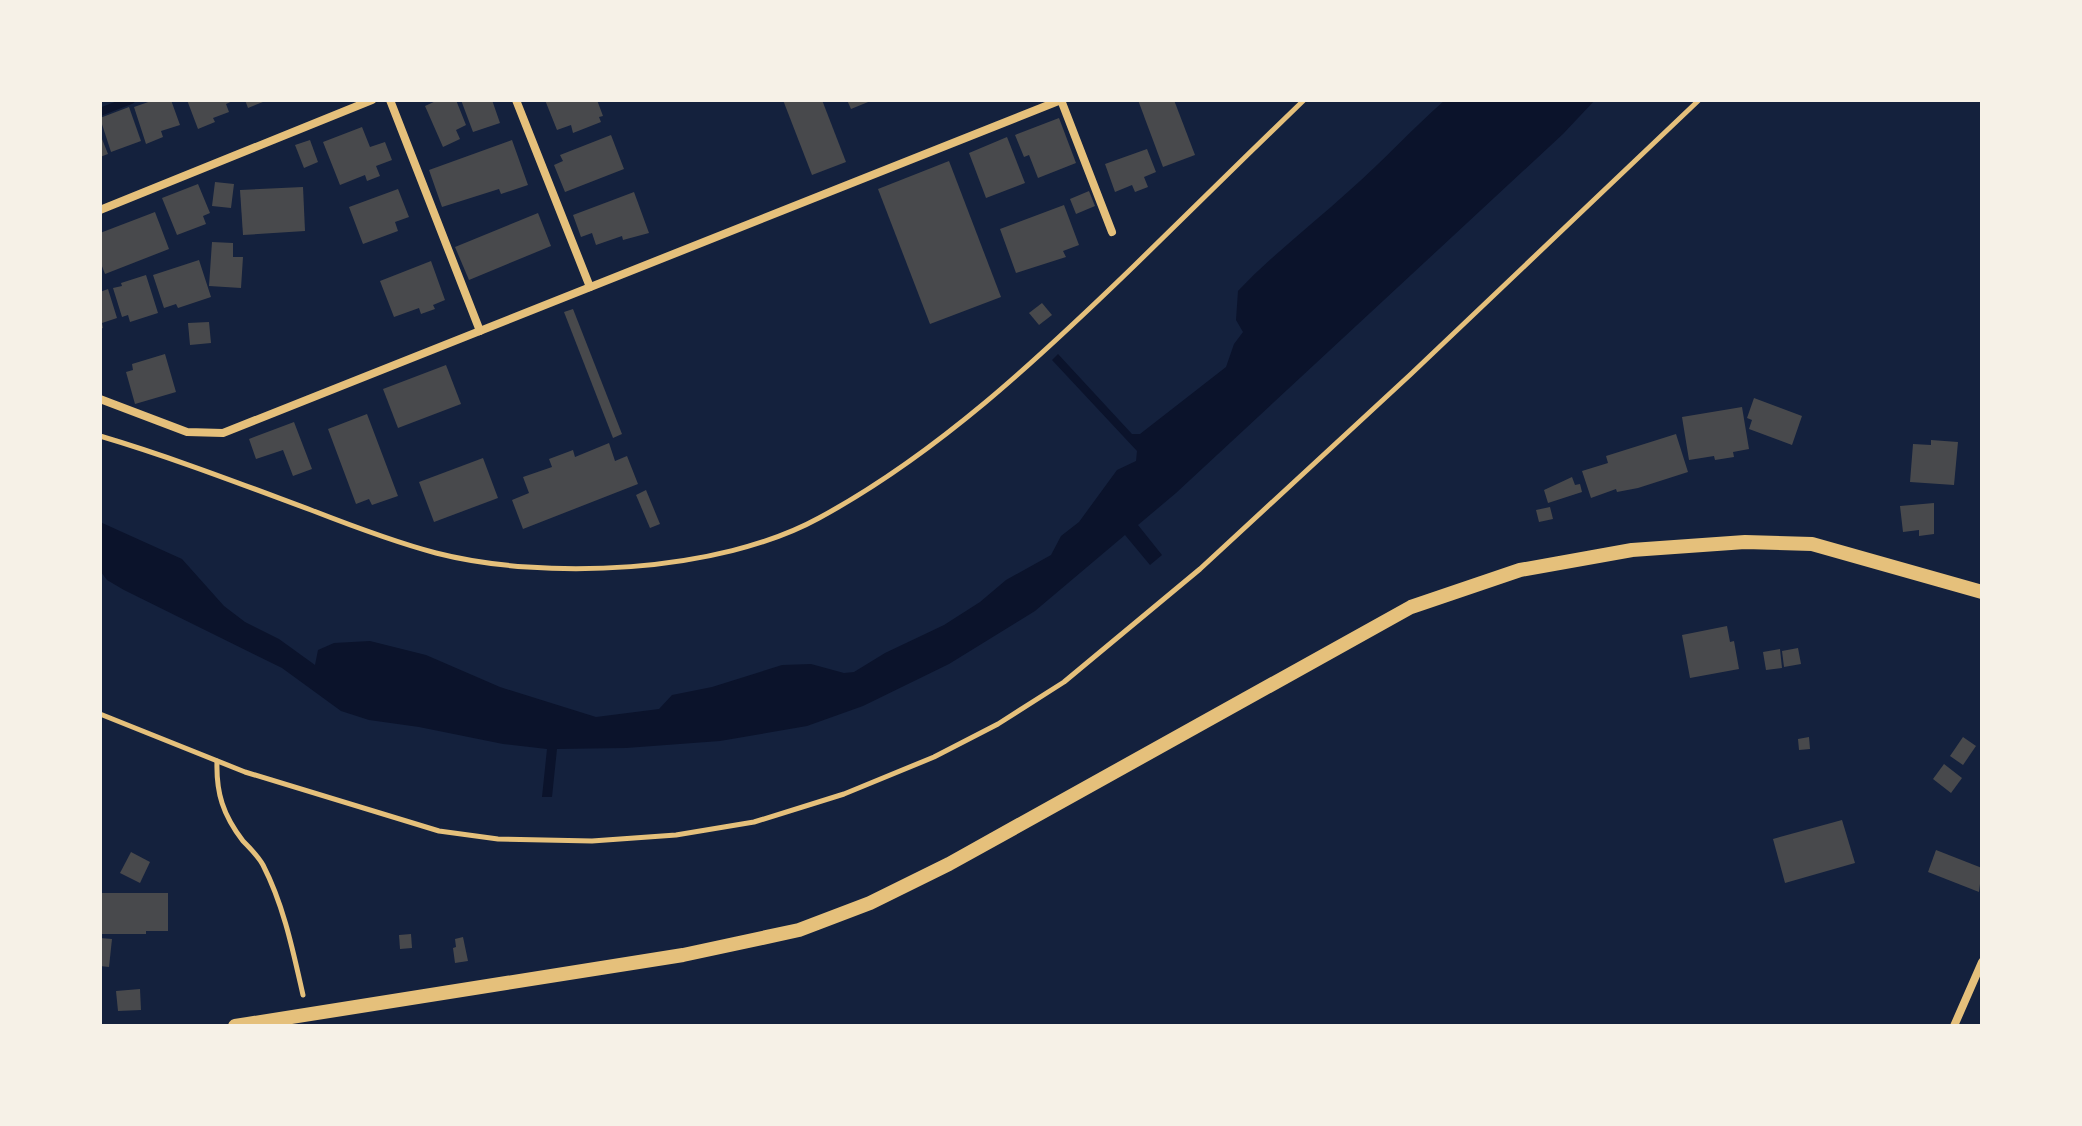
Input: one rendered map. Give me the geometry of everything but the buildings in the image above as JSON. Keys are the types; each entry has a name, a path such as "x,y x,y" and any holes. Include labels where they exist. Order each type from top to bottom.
{"street":[{"path":"100,210 372,100"},
{"path":"390,100 480,331"},
{"path":"516,100 590,287"},
{"path":"100,399 187,432 223,433 1061,100 1112,232"},
{"path":"235,1026 683,955 799,930 870,903 949,864 1411,607 1520,570 1632,550 1745,542 1812,544 1982,592"},
{"path":"1954,1026 1982,962"}],"path":[{"path":"100,436 361,529 436,553 497,564 557,569 679,562 742,548 816,520 879,481 962,422 1065,333 1304,100"},
{"path":"100,714 245,772 439,831 498,839 592,841 676,835 754,822 844,794 934,757 998,724 1064,682 1200,569 1434,353 1699,100"},
{"path":"217,761 216,787 224,814 261,863 276,896 291,937 307,1015"}],"water":[{"path":"1445,100 1595,100 1563,134 1138,525 1162,555 1150,565 1125,535 1035,611 949,664 863,706 807,726 720,741 557,749 552,797 542,797 547,749 369,720 341,711 282,668 124,590 107,580 101,572 100,522 182,559 224,606 315,665 318,650 334,643 370,641 426,655 500,687 596,717 659,709 672,695 712,687 782,665 811,664 844,673 854,672 885,653 944,625 980,602 1006,580 1051,555 1061,536 1079,522 1117,470 1136,461 1137,451 1052,360 1058,354 1132,434 1140,434 1226,367 1234,344 1243,332 1236,320 1238,291"}],"waterway":[{"path":"100,112 131,100"}]}
